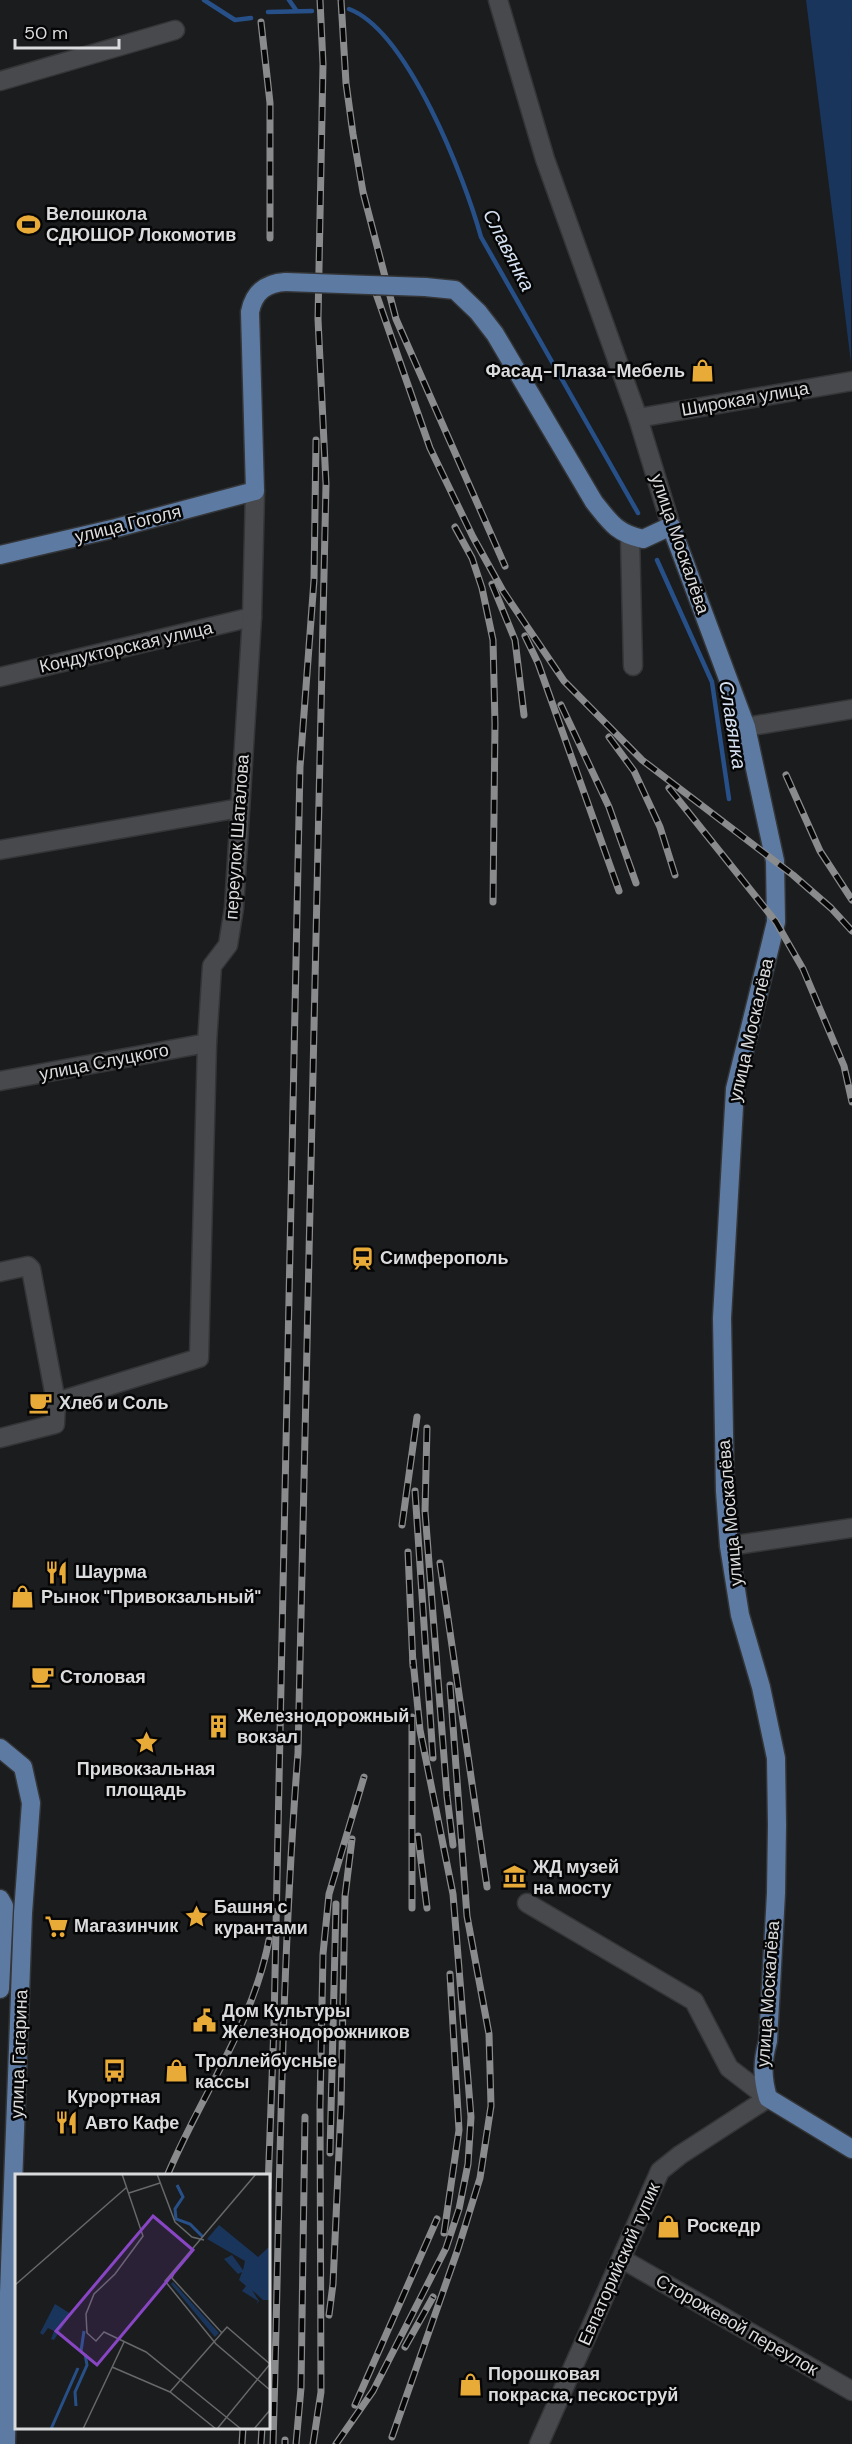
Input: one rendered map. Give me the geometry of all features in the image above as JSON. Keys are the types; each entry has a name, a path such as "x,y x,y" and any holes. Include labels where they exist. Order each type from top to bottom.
{"main road":[{"path":"255,491 250,312 259,291 274,283 286,282 425,287 455,290 478,312 495,334 594,502 612,525 621,532 643,539 671,526"},
{"name":"улица Гоголя","path":"0,555 116,528 255,491"},
{"name":"улица Москалёва","path":"671,526 746,727 775,861 776,922 735,1089 722,1318 725,1491 729,1546 740,1615 761,1688 776,1758 776,1893 768,2041 763,2059 762,2076 768,2098"},
{"name":"улица Гагарина","path":"0,1748 23,1767 31,1803 23,1907 6,2444"},
{"name":"улица Гагарина","path":"0,1899 4,1906 0,1989"},
{"path":"768,2098 852,2149"}],"street":[{"name":"улица Москалёва","path":"498,0 545,159 638,417 671,526"},
{"path":"0,81 175,30"},
{"name":"Широкая улица","path":"638,417 852,381"},
{"name":"переулок Шаталова","path":"56,1402 199,1358 207,1043 212,966 228,945 234,908 252,617 255,491"},
{"path":"630,536 633,666"},
{"name":"Кондукторская улица","path":"0,677 252,617"},
{"path":"746,727 852,709"},
{"path":"0,850 240,808"},
{"name":"улица Слуцкого","path":"0,1081 207,1043"},
{"path":"0,1272 28,1266 31,1269 56,1402 55,1424 0,1438"},
{"path":"729,1546 852,1528"},
{"path":"527,1903 694,2001 729,2068 768,2098"},
{"name":"Евпаторийский тупик","path":"539,2444 660,2171 680,2155 768,2098"},
{"name":"Сторожевой переулок","path":"622,2259 852,2391"}],"shaded area":[{"path":"806,0 852,0 851,363"}],"waterway":[{"name":"Славянка","path":"204,0 235,20 251,18"},
{"path":"289,0 296,10"},
{"name":"Славянка","path":"349,9 371,23 392,46 412,76 448,145 481,237 638,513"},
{"name":"Славянка","path":"268,12 312,11"},
{"name":"Славянка","path":"657,560 712,682 729,799"}],"railway":[{"path":"273,2444 287,1926 298,1753 326,484 318,319 323,64 320,0"},
{"path":"341,0 346,83 353,134 363,192 396,319 505,566"},
{"path":"261,22 270,103 270,238"},
{"path":"372,282 430,448 473,537 503,591 564,681 642,760 793,875 831,908 852,931"},
{"path":"269,2174 274,2024 300,767 314,580 316,440"},
{"path":"455,527 472,558 482,588 493,640 495,724 493,902"},
{"path":"492,584 515,640 524,715"},
{"path":"525,636 538,663 619,891"},
{"path":"561,705 609,807 636,883"},
{"path":"609,737 634,771 660,827 675,875"},
{"path":"786,775 820,851 852,900"},
{"path":"669,788 776,922 803,969 844,1066 852,1102"},
{"path":"402,1525 417,1417"},
{"path":"427,1428 425,1511 447,1796 453,1845"},
{"path":"415,1491 433,1758"},
{"path":"408,1552 413,1666"},
{"path":"440,1563 487,1887"},
{"path":"336,2444 373,2391 446,2248 459,2209 468,2164 471,2117 453,1894 420,1730 413,1660"},
{"path":"392,2437 458,2249 480,2178 491,2106 489,2034 467,1916 450,1685"},
{"path":"412,1717 412,1908"},
{"path":"313,2444 321,2392 320,2106 323,1954 329,1894 364,1777"},
{"path":"418,1836 427,1908"},
{"path":"329,2315 333,2284 341,2107 345,1896 352,1839"},
{"path":"330,2153 336,1904"},
{"path":"168,2174 251,2002 269,1940"},
{"path":"444,2233 459,2130 450,1974"},
{"path":"296,2444 301,2388 305,2117"},
{"path":"355,2405 437,2219"},
{"path":"405,2347 433,2297"},
{"path":"242,2444 243,2429"},
{"path":"261,2444 262,2429"}],"place":[{"name":"Велошкола СДЮШОР Локомотив","path":"28,224"},
{"name":"Фасад-Плаза-Мебель","path":"703,371"},
{"name":"Симферополь","path":"362,1258"},
{"name":"Хлеб и Соль","path":"41,1403"},
{"name":"Шаурма","path":"57,1572"},
{"name":"Рынок \"Привокзальный\"","path":"23,1597"},
{"name":"Столовая","path":"42,1677"},
{"name":"Железнодорожный вокзал","path":"219,1726"},
{"name":"Привокзальная площадь","path":"146,1743"},
{"name":"ЖД музей на мосту","path":"515,1877"},
{"name":"Башня с курантами","path":"196,1917"},
{"name":"Магазинчик","path":"56,1926"},
{"name":"Дом Культуры Железнодорожников","path":"204,2021"},
{"name":"Курортная","path":"114,2071"},
{"name":"Троллейбусные кассы","path":"177,2071"},
{"name":"Авто Кафе","path":"67,2123"},
{"name":"Роскедр","path":"669,2226"},
{"name":"Порошковая покраска, пескоструй","path":"470,2384"}]}
